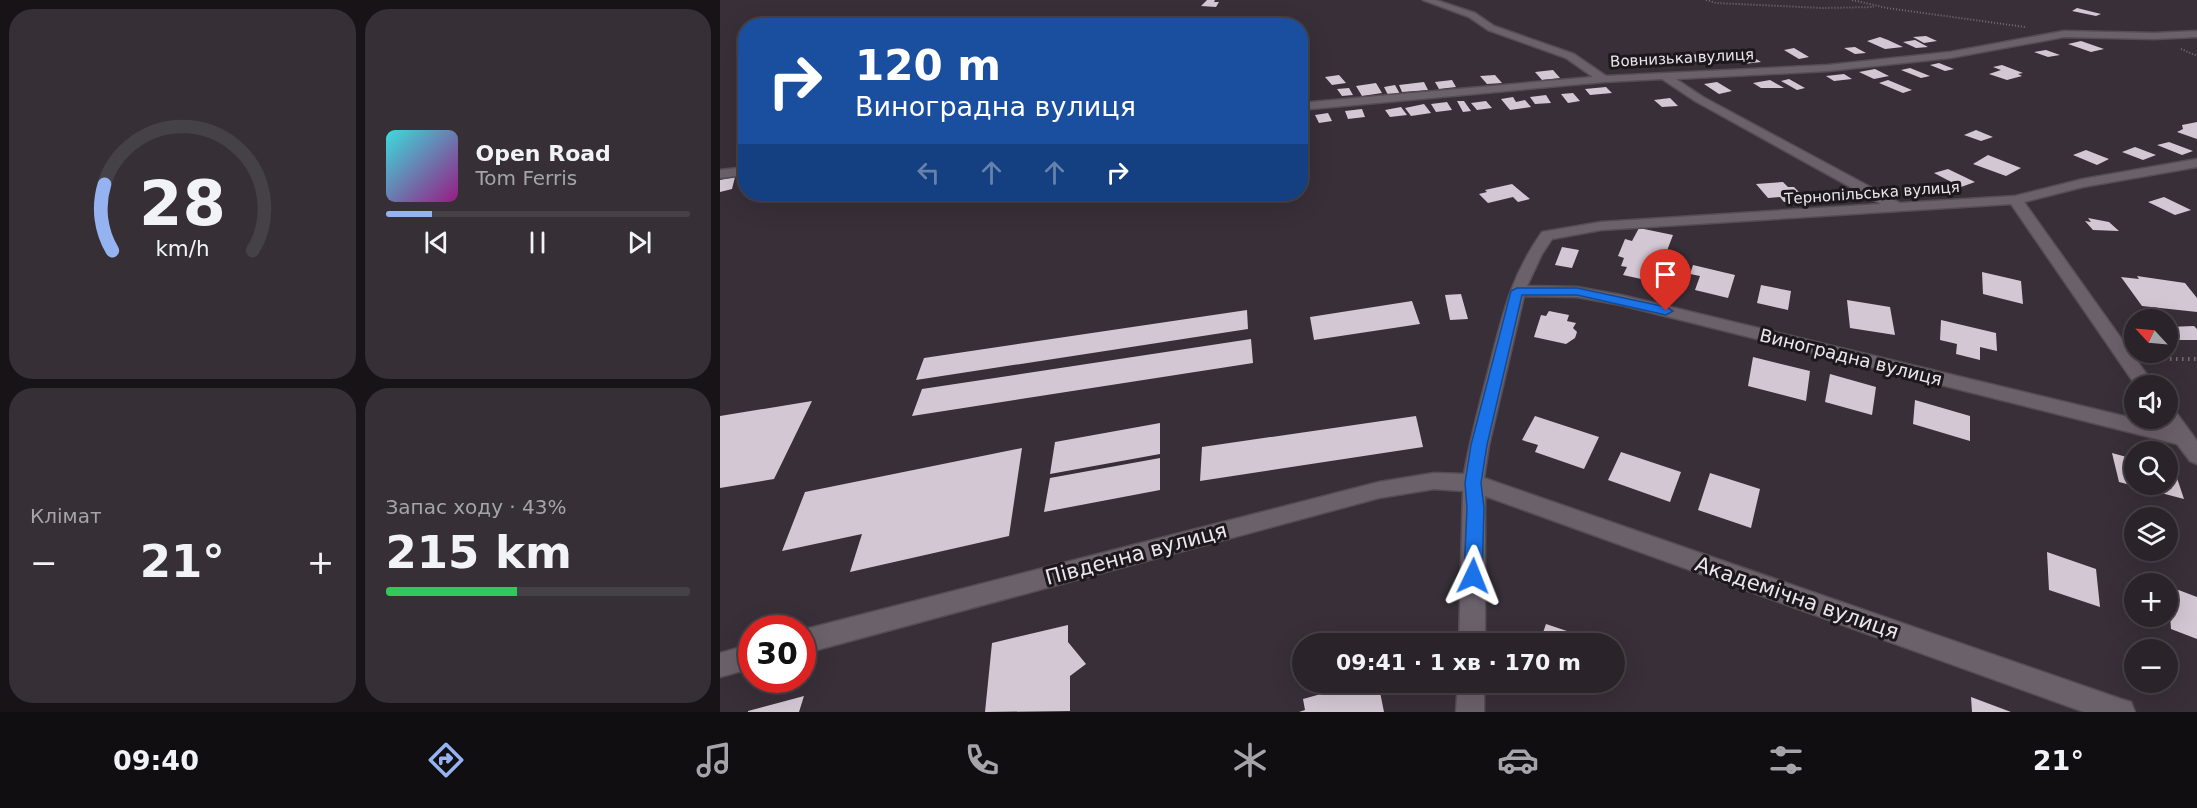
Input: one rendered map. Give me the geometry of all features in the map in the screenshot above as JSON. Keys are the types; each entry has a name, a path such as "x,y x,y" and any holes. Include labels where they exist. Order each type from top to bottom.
{"street":[{"path":"1427,0 1472,15 1491,28 1570,56 1604,79"},
{"name":"Вовнизька вулиця","path":"1308,106 1604,79 1828,68 1950,55 2064,34 2154,36 2197,34"},
{"path":"1664,76 1699,99 1897,207"},
{"name":"Тернопільська вулиця","path":"1517,291 1534,254 1547,236 1601,226 2015,200 2083,183 2197,163"},
{"path":"720,174 738,172"},
{"path":"2015,200 2124,355"},
{"path":"1472,633 1475,508 1473,483 1479,445 1517,291"},
{"name":"Виноградна вулиця","path":"1517,291 1577,292 1621,300 2181,429"},
{"path":"2181,429 2197,456"},
{"name":"Південна вулиця","path":"816,638 1379,490 1434,481 1473,483"},
{"name":"Академічна вулиця","path":"1473,483 2121,712"},
{"path":"720,665 738,660"},
{"path":"1470,712 1471,693"}],"path":[{"path":"1706,0 1716,3 1823,8 1887,8"},
{"path":"1852,0 1887,8 1985,20 2064,34"},
{"path":"2178,359 2197,359"}],"building":[{"path":"1207,0 1219,2 1216,7 1201,6"},
{"path":"2077,8 2101,14 2096,16 2072,11"},
{"path":"1926,36 1937,41 1924,43 1913,37"},
{"path":"1880,37 1903,47 1885,49 1867,41"},
{"path":"1915,40 1928,47 1916,48 1903,42"},
{"path":"2081,41 2104,49 2091,52 2068,44"},
{"path":"1855,47 1866,53 1855,54 1844,48"},
{"path":"1794,48 1809,57 1799,59 1784,50"},
{"path":"2046,50 2060,55 2048,57 2034,52"},
{"path":"1723,52 1735,60 1724,61 1713,53"},
{"path":"1701,54 1710,61 1696,62 1687,55"},
{"path":"1751,56 1761,62 1744,64 1734,58"},
{"path":"1939,63 1954,69 1945,71 1930,65"},
{"path":"2002,65 2023,73 2018,74 2022,76 2007,80 1989,74 2001,70 1993,67"},
{"path":"1910,68 1930,76 1921,78 1901,70"},
{"path":"1875,69 1889,76 1874,79 1859,72"},
{"path":"1553,70 1560,78 1542,80 1535,72"},
{"path":"1844,74 1852,79 1834,81 1826,76"},
{"path":"1339,75 1346,83 1332,85 1325,77"},
{"path":"1495,75 1502,83 1487,84 1480,76"},
{"path":"1789,79 1805,88 1797,90 1781,81"},
{"path":"1452,80 1456,87 1439,89 1435,82"},
{"path":"1770,80 1784,88 1761,88 1753,83"},
{"path":"1888,80 1912,90 1903,93 1879,83"},
{"path":"1424,82 1428,90 1402,92 1399,85"},
{"path":"1717,82 1732,91 1719,94 1704,84"},
{"path":"1376,83 1382,93 1362,96 1356,86"},
{"path":"1395,85 1400,94 1388,95 1384,87"},
{"path":"1606,87 1612,93 1590,95 1585,89"},
{"path":"1349,88 1353,95 1342,96 1337,89"},
{"path":"1573,93 1580,101 1568,103 1561,94"},
{"path":"1546,95 1551,103 1535,104 1530,97"},
{"path":"1513,97 1516,102 1525,100 1531,107 1510,110 1501,99"},
{"path":"1670,98 1678,106 1662,107 1654,100"},
{"path":"1457,101 1464,101 1471,111 1463,112"},
{"path":"1486,101 1492,108 1477,110 1471,103"},
{"path":"1447,102 1452,110 1436,112 1431,104"},
{"path":"1424,104 1431,113 1411,116 1405,108"},
{"path":"1401,107 1407,115 1390,117 1385,110"},
{"path":"1362,109 1365,117 1348,119 1345,111"},
{"path":"1328,113 1332,121 1319,123 1315,115"},
{"path":"2197,122 2197,139 2177,132 2183,129 2182,125"},
{"path":"1976,130 1993,137 1981,141 1964,135"},
{"path":"2169,142 2193,151 2182,155 2157,145"},
{"path":"2135,147 2156,155 2143,160 2122,152"},
{"path":"2086,150 2109,159 2097,165 2073,155"},
{"path":"1988,155 2021,168 2006,176 1973,164"},
{"path":"1948,169 1975,182 1961,187 1934,173"},
{"path":"735,177 732,189 720,192 720,180"},
{"path":"1783,182 1800,193 1794,194 1801,201 1784,202 1780,197 1768,198 1756,184"},
{"path":"1512,184 1530,199 1518,202 1513,197 1488,203 1479,194 1487,192 1485,190"},
{"path":"2164,197 2191,210 2175,215 2148,202"},
{"path":"2088,218 2109,222 2119,231 2093,230 2085,221 2091,222"},
{"path":"1639,228 1673,235 1655,282 1623,275 1627,267 1621,266 1624,258 1618,256 1625,239 1632,241"},
{"path":"1562,247 1579,250 1572,268 1555,265"},
{"path":"1693,265 1735,275 1728,298 1695,290 1700,276 1690,274"},
{"path":"1982,272 2021,281 2023,304 1983,294"},
{"path":"2137,276 2185,283 2197,298 2197,312 2142,306 2121,277 2139,279"},
{"path":"1761,285 1791,291 1788,310 1757,303"},
{"path":"1461,294 1468,319 1450,320 1445,295"},
{"path":"1847,300 1890,307 1895,335 1850,328"},
{"path":"1412,301 1420,324 1314,340 1310,317"},
{"path":"1247,310 1248,329 916,380 924,358"},
{"path":"1549,311 1569,315 1567,321 1576,323 1573,328 1577,332 1575,338 1566,344 1534,337 1541,315 1546,316"},
{"path":"1941,320 1996,333 1997,351 1980,347 1980,360 1956,354 1957,344 1940,340"},
{"path":"2194,326 2197,329 2197,340 2178,340 2178,327"},
{"path":"1251,339 1253,363 912,416 922,389"},
{"path":"1753,357 1810,371 1806,401 1748,386"},
{"path":"1830,374 1876,387 1872,415 1825,402"},
{"path":"1915,400 1970,416 1970,441 1913,424"},
{"path":"812,401 774,479 720,488 720,416"},
{"path":"1416,416 1423,447 1200,481 1202,447"},
{"path":"1535,416 1599,437 1584,469 1535,452 1538,445 1522,440"},
{"path":"1160,423 1160,454 1050,474 1055,442"},
{"path":"1022,448 1009,536 850,572 862,534 782,551 805,492"},
{"path":"1621,452 1681,472 1670,502 1608,480"},
{"path":"2112,453 2124,456 2124,483 2119,482"},
{"path":"1160,458 1160,490 1044,512 1050,478"},
{"path":"1710,473 1760,489 1751,528 1698,510"},
{"path":"2178,481 2184,499 2169,495 2178,495"},
{"path":"2047,552 2096,569 2100,607 2049,590"},
{"path":"2178,590 2197,597 2197,639 2171,627 2178,627"},
{"path":"1546,624 1573,633 1543,633"},
{"path":"1068,625 1068,642 1086,664 1070,676 1070,711 985,712 992,643"},
{"path":"1325,693 1380,693 1384,712 1299,712 1305,710 1303,699"},
{"path":"804,696 799,712 748,712 748,711"},
{"path":"1971,697 2011,712 1972,712"}],"route":[{"path":"1473,576 1475,508 1473,483 1479,445 1517,291 1577,292 1666,311"}]}
